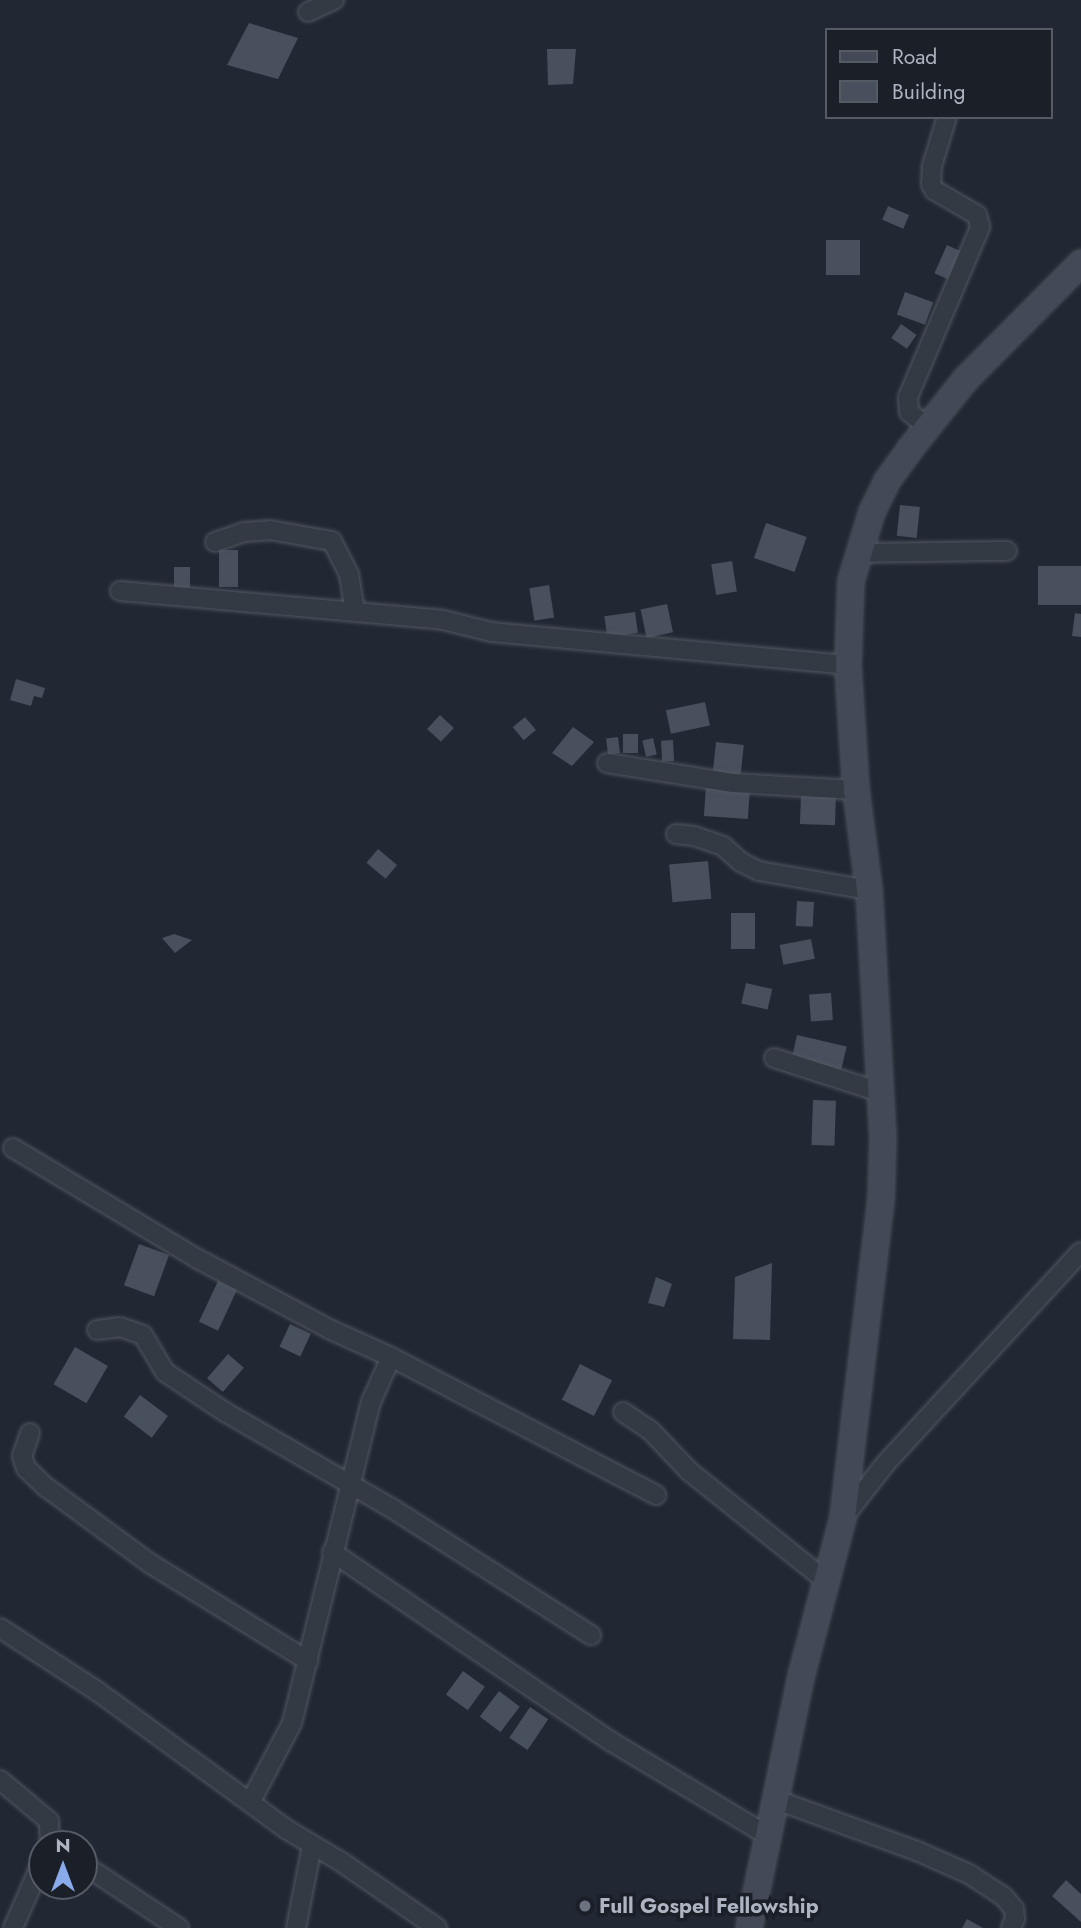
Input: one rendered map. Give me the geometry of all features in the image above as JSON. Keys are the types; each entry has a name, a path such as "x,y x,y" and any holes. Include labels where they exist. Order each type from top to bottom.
{"street":[{"path":"307,12 334,0"},
{"path":"928,427 909,412 908,397 980,227 977,215 934,190 931,184 932,166 946,119"},
{"path":"749,1928 774,1799 825,1580 843,1518 881,1200 883,1139 869,890 856,790 848,665 851,581 857,552 887,481 965,380 1081,263"},
{"path":"215,542 244,532 270,530 332,541 349,574 355,612"},
{"path":"857,552 1007,551"},
{"path":"120,591 443,620 492,632 848,665"},
{"path":"607,763 733,783 856,790"},
{"path":"676,834 694,836 723,846 741,862 759,871 869,890"},
{"path":"774,1058 880,1091"},
{"path":"13,1148 198,1259 329,1329 391,1357 656,1495"},
{"path":"843,1518 886,1463 1081,1252"},
{"path":"97,1330 120,1327 142,1335 165,1372 225,1412 349,1483 591,1635"},
{"path":"251,1801 292,1723 349,1483 371,1402 391,1357"},
{"path":"623,1412 650,1430 689,1471 825,1580"},
{"path":"30,1433 22,1457 26,1468 46,1487 152,1564 308,1661"},
{"path":"332,1552 612,1742 767,1835"},
{"path":"0,1628 97,1691 185,1758 251,1801 312,1846 437,1928"},
{"path":"0,1780 36,1807 48,1821 49,1830"},
{"path":"774,1799 917,1851 969,1874 1004,1897 1014,1909 1015,1919 1011,1928"},
{"path":"296,1928 312,1846"},
{"path":"98,1874 179,1928"},
{"path":"13,1928 28,1894"}],"building":[{"path":"249,23 298,38 278,79 227,65"},
{"path":"547,49 576,49 573,84 548,85"},
{"path":"888,206 909,215 903,229 882,220"},
{"path":"826,240 860,240 860,275 826,275"},
{"path":"947,245 967,254 954,282 934,273"},
{"path":"905,292 933,302 925,325 897,315"},
{"path":"901,324 917,335 907,349 891,338"},
{"path":"900,505 920,507 917,538 897,536"},
{"path":"766,523 807,537 795,572 754,558"},
{"path":"219,550 238,550 238,587 219,587"},
{"path":"732,561 737,592 716,595 711,564"},
{"path":"1038,566 1081,566 1081,605 1038,605"},
{"path":"174,567 190,567 190,588 174,588"},
{"path":"549,585 554,618 534,621 529,588"},
{"path":"667,604 673,632 647,638 641,610"},
{"path":"635,612 638,633 607,637 604,616"},
{"path":"1075,613 1081,614 1081,637 1072,636"},
{"path":"16,679 45,688 42,698 34,696 31,706 10,700"},
{"path":"705,702 710,725 671,734 666,710"},
{"path":"440,715 454,728 441,742 427,729"},
{"path":"525,717 536,730 524,740 513,727"},
{"path":"573,727 594,742 572,766 552,753"},
{"path":"623,734 638,734 638,753 623,753"},
{"path":"618,737 620,753 608,754 606,738"},
{"path":"653,738 657,755 646,757 642,740"},
{"path":"673,740 674,761 662,762 661,741"},
{"path":"716,742 744,745 741,775 713,772"},
{"path":"706,786 750,789 748,819 704,816"},
{"path":"801,794 836,795 835,825 800,824"},
{"path":"378,849 397,865 386,879 366,863"},
{"path":"708,861 711,899 672,902 669,864"},
{"path":"797,901 814,902 813,927 796,926"},
{"path":"731,913 755,913 755,949 731,949"},
{"path":"174,934 192,940 175,953 162,938"},
{"path":"811,939 815,959 783,965 780,945"},
{"path":"746,983 772,989 768,1010 741,1003"},
{"path":"831,993 833,1020 811,1021 809,995"},
{"path":"797,1035 847,1046 841,1070 792,1058"},
{"path":"813,1100 836,1101 834,1146 811,1145"},
{"path":"139,1244 169,1255 154,1296 124,1285"},
{"path":"772,1263 770,1340 733,1339 735,1277"},
{"path":"656,1277 672,1284 664,1307 648,1303"},
{"path":"218,1281 237,1290 218,1331 199,1322"},
{"path":"290,1324 311,1334 300,1356 279,1347"},
{"path":"75,1347 108,1366 86,1403 54,1384"},
{"path":"228,1354 244,1368 223,1392 207,1378"},
{"path":"580,1364 612,1380 594,1416 562,1400"},
{"path":"140,1395 168,1416 152,1438 124,1417"},
{"path":"463,1671 485,1687 468,1710 446,1694"},
{"path":"499,1691 520,1707 501,1732 480,1717"},
{"path":"530,1707 548,1719 528,1750 509,1738"},
{"path":"1066,1880 1081,1894 1081,1922 1052,1896"},
{"path":"967,1919 983,1928 962,1928"}],"place":[{"name":"Full Gospel Fellowship","path":"585,1906"}]}
